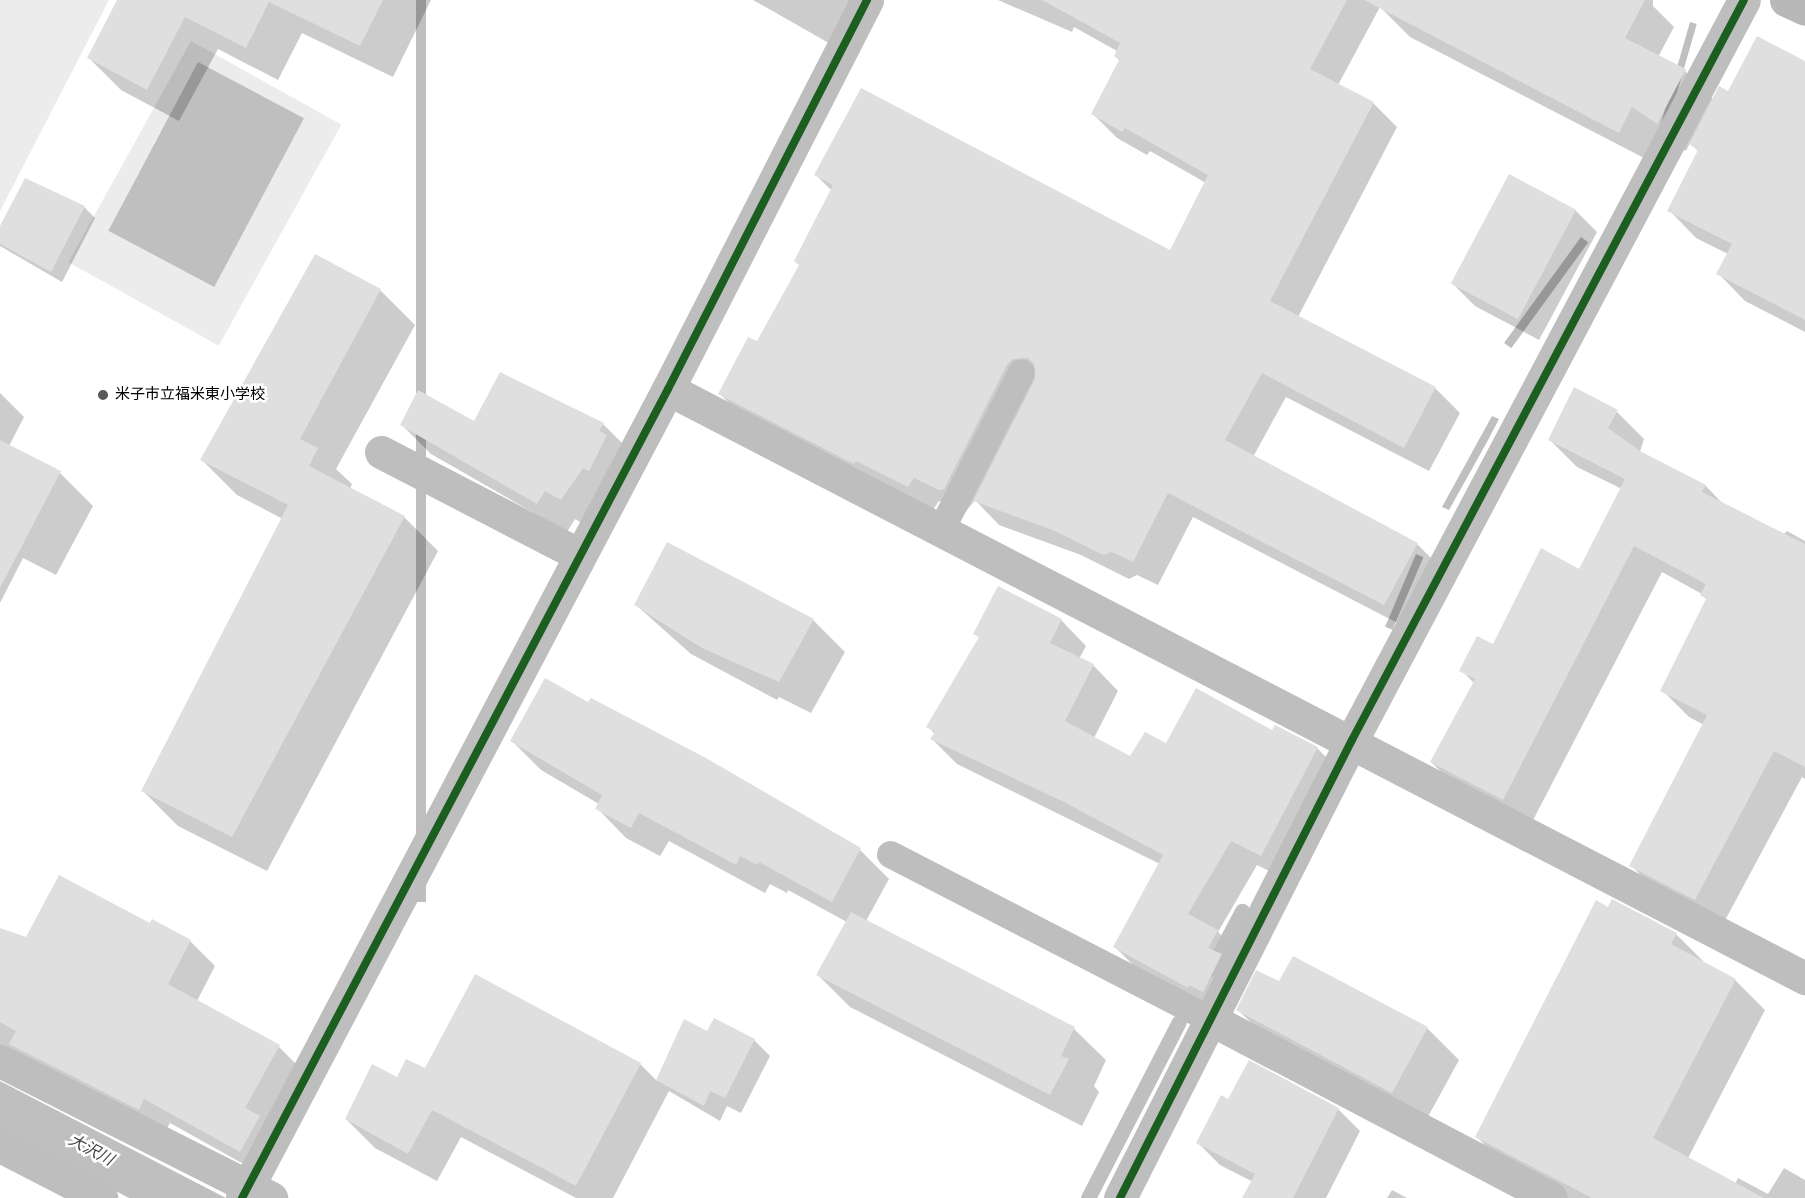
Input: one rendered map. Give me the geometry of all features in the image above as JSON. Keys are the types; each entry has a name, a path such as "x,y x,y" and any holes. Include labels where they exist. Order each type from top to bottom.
{"street":[{"path":"0,1060 251,1194 578,554 668,389 867,0"},
{"path":"1120,1198 1352,740 1744,0"},
{"path":"1786,0 1805,9"},
{"path":"668,389 1352,740 1805,978"},
{"path":"381,452 578,554"},
{"path":"1210,1019 1551,1198"},
{"path":"0,1146 101,1198"}],"lane":[{"path":"941,530 1020,372"},
{"path":"891,854 1210,1019"}],"shaded area":[{"path":"0,0 109,0 0,211"},
{"path":"191,41 341,124 219,346 68,262"}],"water":[{"path":"416,0 426,0 426,902 416,902"},
{"path":"1690,22 1697,24 1663,143 1656,141"},
{"path":"198,62 304,118 214,287 108,231"},
{"path":"1581,237 1588,242 1511,348 1504,343"},
{"path":"1492,416 1499,419 1487,442 1449,510 1442,507"},
{"path":"1416,554 1423,557 1392,630 1385,627"},
{"name":"大沢川","path":"0,1081 226,1198 129,1198 0,1130"}],"building":[{"path":"117,0 383,0 360,46 269,2 246,48 185,17 147,90 87,58"},
{"path":"1042,0 1347,0 1310,69 1374,102 1270,301 1436,387 1404,448 1262,373 1225,440 1418,543 1384,605 1168,493 1133,562 1112,552 1103,555 1055,531 973,501 1035,379 1034,364 1028,358 1013,359 1007,365 944,489 939,490 914,478 908,487 856,461 854,464 718,394 748,337 757,341 799,265 794,261 833,185 814,175 861,88 1170,250 1208,175 1125,128 1122,132 1091,114 1119,60 1114,56 1120,43"},
{"path":"1364,0 1645,0 1625,38 1686,69 1657,124 1632,107 1619,133"},
{"path":"1757,36 1805,61 1805,320 1716,274 1732,244 1667,211 1698,150 1689,144 1719,86 1728,91"},
{"path":"1509,174 1576,210 1518,319 1451,283"},
{"path":"25,178 85,206 51,272 0,244 0,226"},
{"path":"315,254 381,289 300,439 318,448 309,466 405,516 232,837 141,791 288,505 200,460"},
{"path":"500,372 604,423 599,431 607,435 589,471 583,468 561,500 545,491 537,504 400,425 418,390 474,421"},
{"path":"1574,387 1618,410 1608,428 1640,451 1706,485 1702,492 1805,544 1805,767 1774,751 1695,900 1629,866 1707,715 1660,691 1706,599 1700,595 1706,584 1634,546 1503,800 1430,762 1475,679 1459,671 1477,636 1493,644 1541,548 1579,569 1625,479 1548,440"},
{"path":"0,440 61,471 0,588"},
{"path":"667,542 814,619 779,682 702,648 634,605"},
{"path":"998,586 1062,619 1050,643 1094,664 1065,721 1130,756 1145,732 1166,743 1196,688 1272,730 1275,725 1318,747 1261,856 1231,841 1188,914 1218,930 1208,948 1222,954 1203,992 1189,985 1188,988 1113,947 1163,855 1064,802 930,739 935,732 926,727 979,637 973,634"},
{"path":"545,678 588,702 591,698 706,758 861,848 832,902 759,862 757,865 740,856 736,865 639,813 631,828 595,809 602,795 510,741"},
{"path":"59,875 150,923 152,919 191,940 168,984 280,1045 245,1108 260,1116 240,1152 144,1099 139,1110 9,1044 16,1031 0,1022 0,928 26,937"},
{"path":"1612,899 1677,933 1671,944 1736,979 1653,1138 1764,1198 1592,1198 1475,1137 1596,900 1608,907"},
{"path":"851,912 1075,1027 1061,1056 1069,1059 1050,1095 816,975"},
{"path":"1293,956 1428,1027 1392,1093 1236,1010 1256,970 1279,981"},
{"path":"475,974 641,1063 576,1186 432,1110 408,1154 345,1119 372,1064 397,1077 406,1059 425,1068"},
{"path":"714,1018 755,1039 725,1098 710,1091 704,1106 656,1080 684,1019 707,1031"},
{"path":"1249,1060 1339,1108 1293,1198 1242,1198 1255,1174 1196,1143 1221,1095 1228,1099"}],"waterway":[{"path":"1211,969 1242,911"},
{"path":"1088,1198 1179,1022"}],"cycle path":[{"path":"242,1198 668,389 867,0"},
{"path":"1120,1198 1352,740 1744,0"}],"place":[{"name":"米子市立福米東小学校","path":"103,395"}]}
